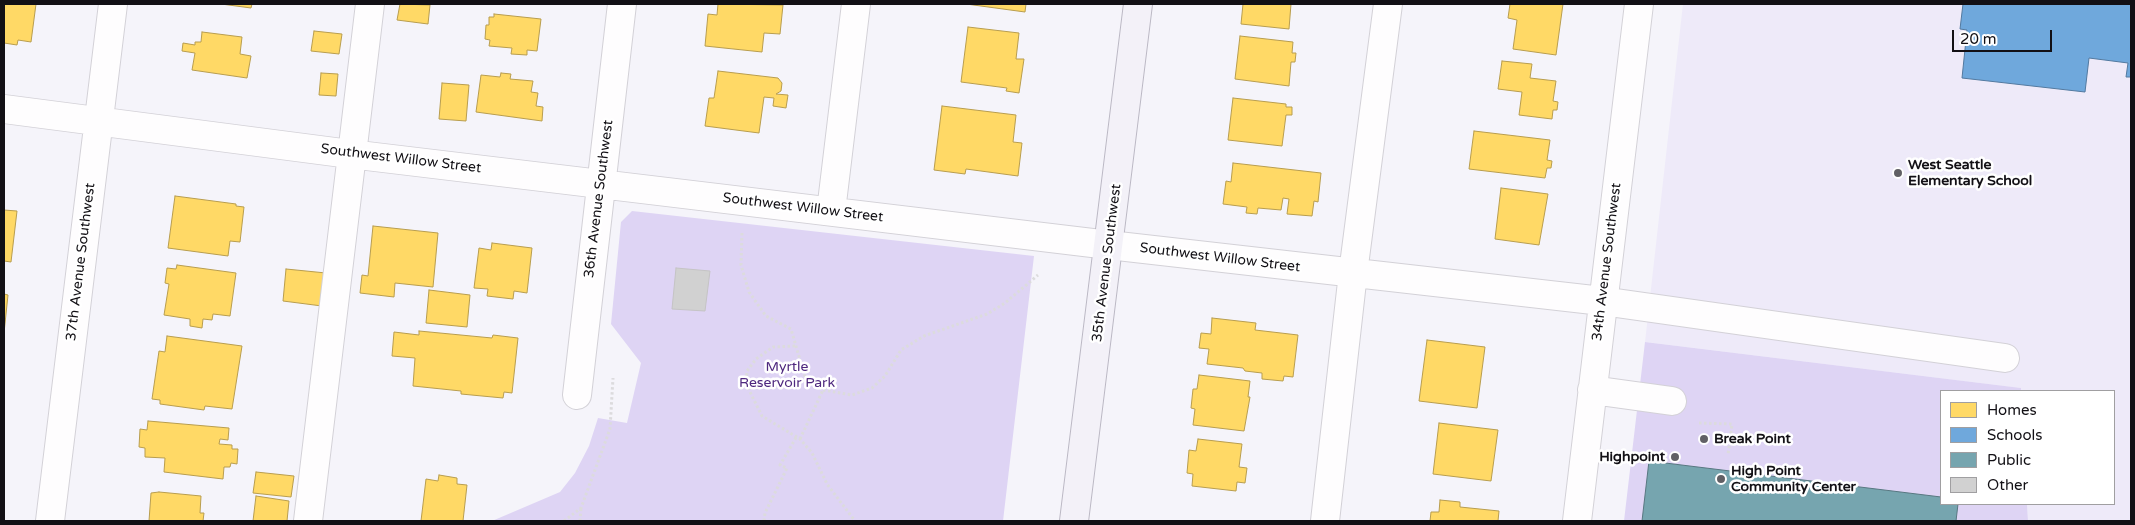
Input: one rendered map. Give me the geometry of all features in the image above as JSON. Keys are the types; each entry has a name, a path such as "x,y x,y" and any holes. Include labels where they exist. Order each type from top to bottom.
{"main road":[{"name":"35th Avenue Southwest","path":"1074,521 1138,4"}],"street":[{"name":"37th Avenue Southwest","path":"50,521 113,4"},
{"path":"308,521 350,154 370,4"},
{"name":"36th Avenue Southwest","path":"577,395 622,4"},
{"path":"831,211 856,4"},
{"path":"1325,521 1353,273 1388,4"},
{"name":"34th Avenue Southwest","path":"1577,521 1639,4"},
{"name":"Southwest Willow Street","path":"4,109 350,154 1109,245 1602,301 2005,358"},
{"path":"1592,390 1672,401"}],"path":[{"path":"742,230 740,265 749,292 766,316 791,329 805,377 823,390 852,396 872,388 885,376 901,350 924,336 987,314 1005,303 1038,275"},
{"path":"795,346 773,347 756,359 747,371 746,384 762,416 796,436 812,453 827,484 855,521"},
{"path":"580,521 581,508 610,429 613,374"},
{"path":"800,439 823,390"},
{"path":"1699,423 1732,424 1728,455"},
{"path":"764,521 765,513 787,468 780,465 796,436"},
{"path":"564,521 581,508"}],"shaded area":[{"name":"West Seattle Elementary School","path":"1683,4 2131,4 2131,521 2028,521 2027,505 2115,505 2115,390 2021,390 2020,388 1645,342"}],"green space":[{"name":"Myrtle Reservoir Park","path":"632,211 1034,256 1003,521 492,521 560,492 575,473 589,446 598,418 627,423 641,363 611,324 621,222"},
{"path":"1645,342 2021,388 2021,390 1940,390 1940,505 2027,505 2028,521 1624,521"}],"building: Homes":[{"path":"4,4 36,4 31,42 18,40 17,45 4,43"},
{"path":"221,4 252,4 251,8"},
{"path":"400,4 430,5 428,24 397,20"},
{"path":"718,4 783,5 780,34 764,33 762,52 705,46 708,14 717,15"},
{"path":"966,4 1026,4 1025,12"},
{"path":"1243,4 1291,4 1289,29 1241,24"},
{"path":"1510,4 1563,4 1556,55 1513,49 1517,20 1508,18"},
{"path":"494,14 541,19 537,51 527,50 527,55 511,54 512,48 489,46 490,40 485,39 486,25 489,25 489,17 494,17"},
{"path":"968,27 1019,33 1016,59 1024,59 1019,93 1006,91 1007,88 961,82"},
{"path":"314,31 342,34 339,54 311,51"},
{"path":"202,32 242,37 240,54 251,56 247,78 192,70 195,53 182,51 183,43 195,45 195,42 201,42"},
{"path":"1240,36 1293,42 1292,53 1296,53 1295,62 1291,62 1289,86 1235,79"},
{"path":"1502,61 1532,64 1530,78 1556,81 1553,101 1558,102 1557,110 1553,110 1552,119 1519,115 1522,92 1498,89"},
{"path":"718,71 778,78 782,83 781,91 776,94 788,95 786,108 773,106 774,98 764,97 759,133 705,126 709,98 714,98"},
{"path":"321,73 338,74 336,96 319,95"},
{"path":"501,73 511,74 510,79 533,81 531,92 538,93 536,106 543,107 542,121 476,112 481,75 500,77"},
{"path":"442,83 469,85 466,121 439,119"},
{"path":"1233,98 1286,104 1286,107 1292,107 1292,115 1286,115 1282,146 1228,140"},
{"path":"942,106 1016,115 1013,142 1022,143 1018,176 966,169 965,174 934,170"},
{"path":"1474,131 1550,140 1547,160 1552,161 1551,168 1547,168 1545,178 1469,169"},
{"path":"1233,163 1321,173 1318,202 1314,201 1312,216 1287,214 1289,199 1283,198 1281,210 1258,208 1257,214 1246,213 1247,207 1223,204 1226,181 1231,182"},
{"path":"1501,188 1548,194 1539,245 1495,239"},
{"path":"175,196 236,204 236,206 244,207 240,242 230,241 228,256 168,248"},
{"path":"4,210 17,211 11,262 4,261"},
{"path":"373,226 438,233 433,287 395,283 394,297 360,293 362,275 368,276"},
{"path":"492,243 532,248 527,293 514,291 513,299 487,296 488,289 474,288 479,248 491,250"},
{"path":"177,265 236,273 230,316 213,314 212,320 203,319 202,328 190,326 190,319 164,315 169,284 165,283 167,268 176,269"},
{"path":"286,269 326,273 322,306 283,301"},
{"path":"429,290 470,295 467,327 426,323"},
{"path":"4,294 8,295 4,333"},
{"path":"1212,318 1256,323 1255,330 1298,335 1293,377 1284,376 1283,381 1262,379 1262,373 1245,371 1243,368 1207,364 1209,349 1199,348 1201,333 1211,334"},
{"path":"419,331 492,338 493,335 518,338 512,393 504,392 503,398 461,394 461,391 413,386 415,358 392,356 394,332 419,335"},
{"path":"167,336 242,346 232,409 205,406 204,410 160,404 160,400 152,399 159,351 165,352"},
{"path":"1427,340 1485,347 1477,408 1419,401"},
{"path":"1199,375 1250,381 1248,397 1250,397 1244,431 1193,425 1195,409 1191,408 1193,389 1197,389"},
{"path":"148,421 229,428 228,440 220,439 219,444 232,445 232,449 238,449 237,464 231,463 230,467 224,467 223,479 164,472 165,458 145,457 145,448 139,447 140,429 147,430"},
{"path":"1439,423 1498,430 1491,481 1433,474"},
{"path":"1198,439 1242,444 1239,467 1247,468 1245,483 1237,482 1236,491 1192,486 1193,474 1187,473 1189,450 1196,451"},
{"path":"256,472 294,476 291,497 253,493"},
{"path":"439,475 457,478 457,484 467,485 463,521 421,521 426,479 438,481"},
{"path":"151,493 201,496 200,513 204,513 203,521 149,521"},
{"path":"256,496 289,501 287,521 253,521"},
{"path":"1440,500 1460,502 1460,507 1499,511 1498,521 1430,521 1431,512 1439,512"}],"building: Schools":[{"path":"1963,4 2131,4 2131,77 2126,77 2128,63 2089,58 2085,92 1962,78 1967,30 1960,29"}],"building: Public":[{"name":"High Point Community Center","path":"1649,461 1940,497 1940,505 1958,505 1956,521 1642,521"}],"building: Other":[{"path":"676,268 710,271 705,311 672,309"}],"place":[{"name":"West Seattle Elementary School","path":"1898,173"},
{"name":"Break Point","path":"1704,439"},
{"name":"Highpoint","path":"1675,457"},
{"name":"High Point Community Center","path":"1721,479"}]}
